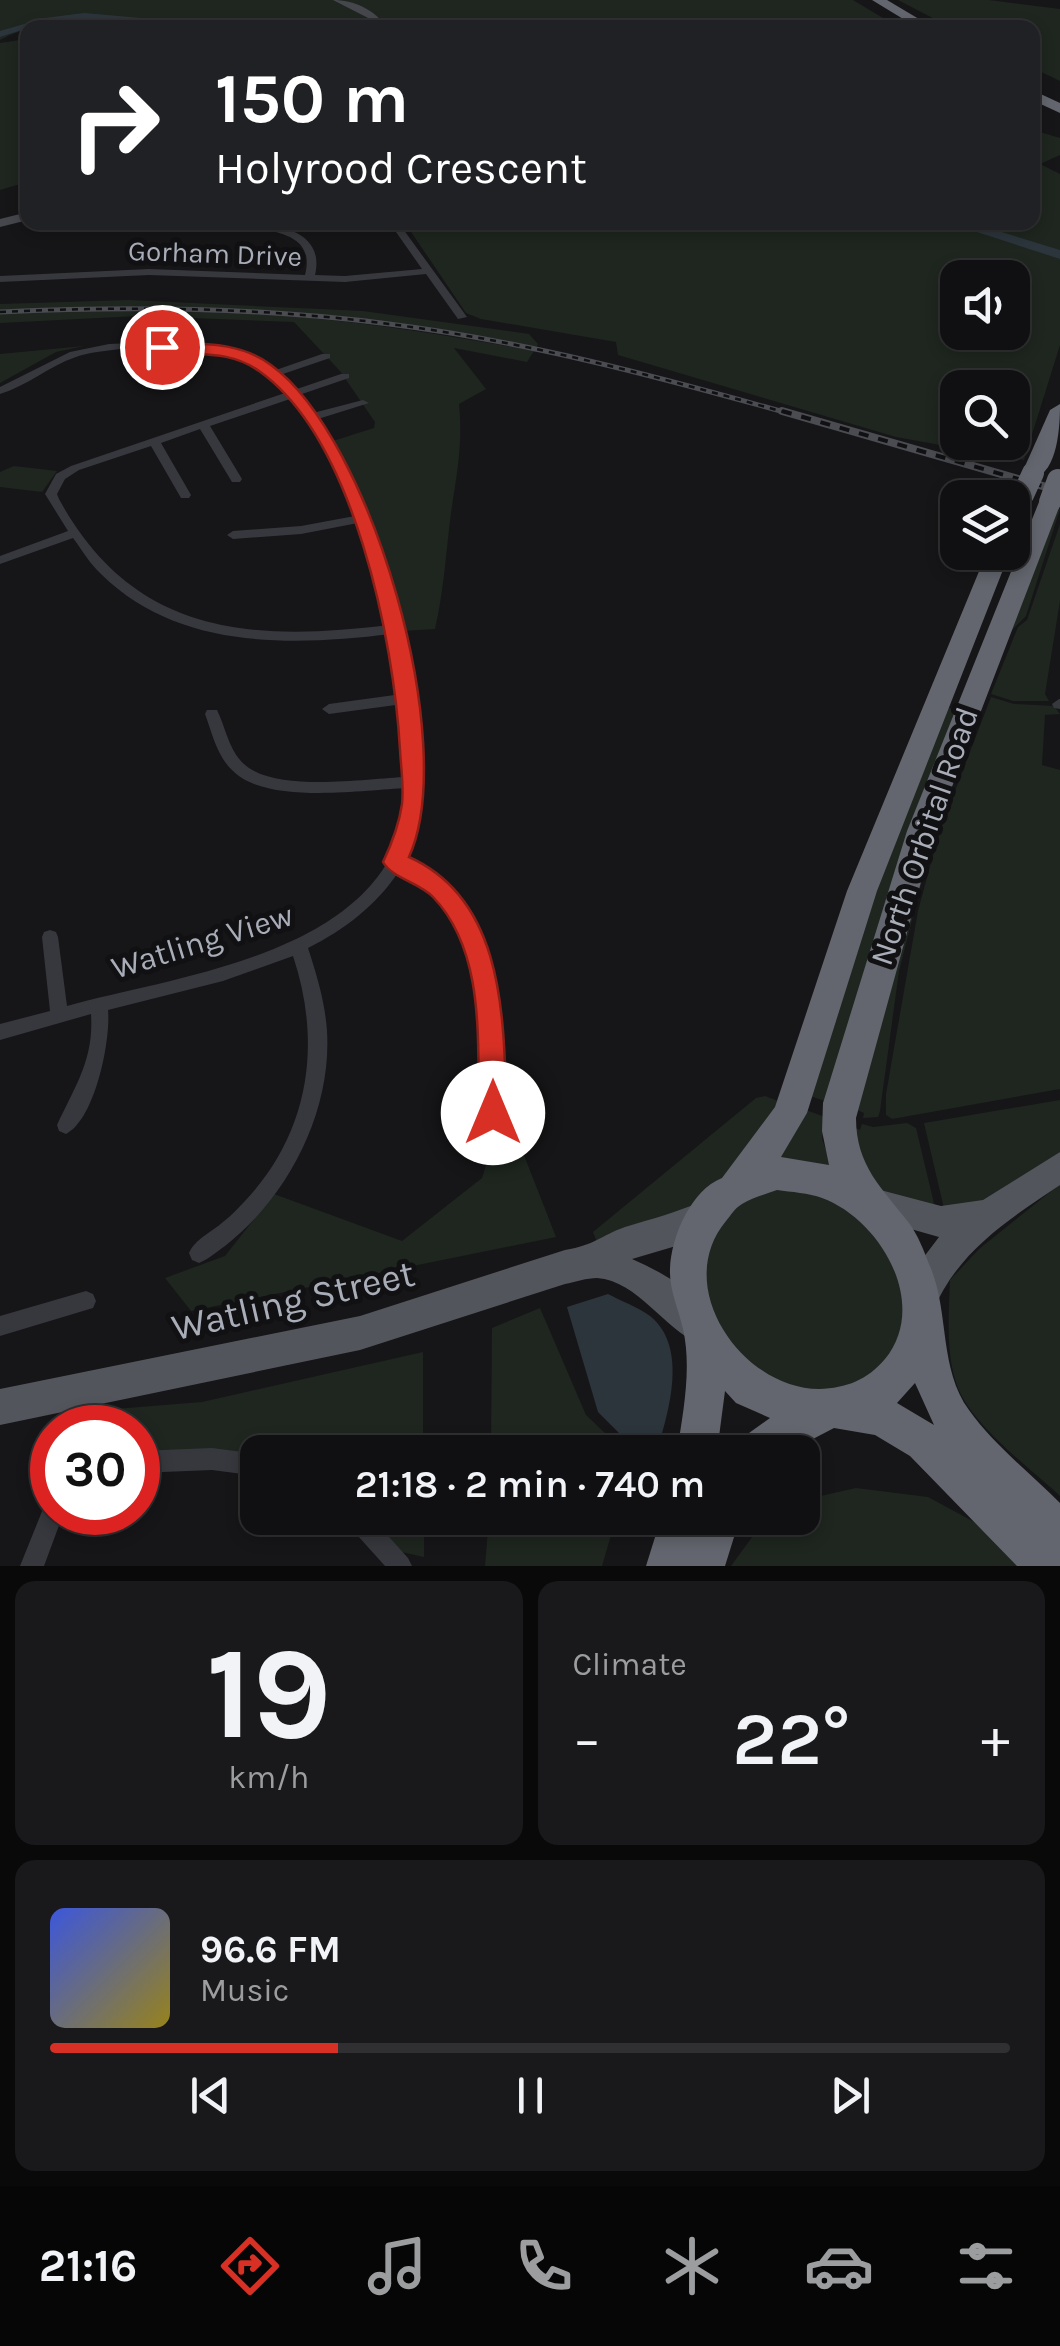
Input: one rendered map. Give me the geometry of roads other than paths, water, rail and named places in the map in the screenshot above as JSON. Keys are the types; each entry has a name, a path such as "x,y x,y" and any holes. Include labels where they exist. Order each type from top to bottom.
{"highway":[{"path":"862,0 893,20"},
{"path":"882,0 916,20"},
{"name":"North Orbital Road","path":"868,1202 841,1160 836,1129 840,1102 921,830 1048,488 1032,473 1060,410"},
{"name":"North Orbital Road","path":"732,1188 776,1137 790,1113 862,891 992,570"},
{"path":"700,1435 706,1404 700,1330 687,1272 694,1234 704,1216 732,1188 760,1176 796,1173 826,1179 868,1202 906,1247 935,1386 954,1426 1060,1533"},
{"path":"779,1435 834,1409 871,1397 896,1378 909,1360 921,1308"},
{"path":"700,1330 715,1355 750,1388 796,1407 881,1416 914,1435 1047,1566"},
{"path":"667,1566 677,1535"},
{"path":"704,1566 714,1535"}],"main road":[{"path":"921,1308 928,1276 941,1258 990,1215 1060,1167"},
{"path":"868,1202 941,1222 990,1215"},
{"name":"Watling Street","path":"0,1406 360,1333 425,1316 564,1267 600,1260 625,1244 676,1230 704,1216"},
{"path":"600,1260 656,1287 700,1330"}],"street":[{"path":"338,0 377,20"},
{"path":"286,230 314,255 316,265 310,278"},
{"path":"399,230 462,317"},
{"name":"Gorham Drive","path":"0,279 129,272 368,278 429,271"},
{"name":"Watling View","path":"0,391 74,354 117,347 230,350 273,374 293,394 334,450 364,518 395,629 408,698 414,782 412,816 395,862 382,884 353,912 299,947 0,1032"},
{"path":"273,374 326,356"},
{"path":"345,376 75,468 55,483 52,500 98,567 130,595 203,626 290,638 395,629"},
{"path":"312,418 364,403"},
{"path":"204,424 236,479"},
{"path":"154,441 185,495"},
{"path":"232,535 301,530 364,518"},
{"path":"0,560 76,533"},
{"path":"329,708 408,698"},
{"path":"212,714 231,759 242,772 259,781 283,785 414,782"},
{"path":"395,862 418,872 443,891 474,943 488,998 494,1053 493,1113 485,1128"},
{"path":"50,937 58,1016"},
{"path":"199,1254 238,1224 265,1195 303,1132 318,1070 315,995 299,947"},
{"path":"66,1125 94,1072 101,1032 99,1005"},
{"path":"0,1326 86,1301"},
{"path":"160,1461 240,1462"},
{"path":"32,1566 44,1535"},
{"path":"372,1535 400,1566"}],"waterway":[{"path":"53,20 84,16 129,20"},
{"path":"0,34 20,28"},
{"path":"979,230 1060,255"}],"railway":[{"path":"0,312 195,309 389,324 541,350 791,414"},
{"path":"782,411 1060,491"}]}
